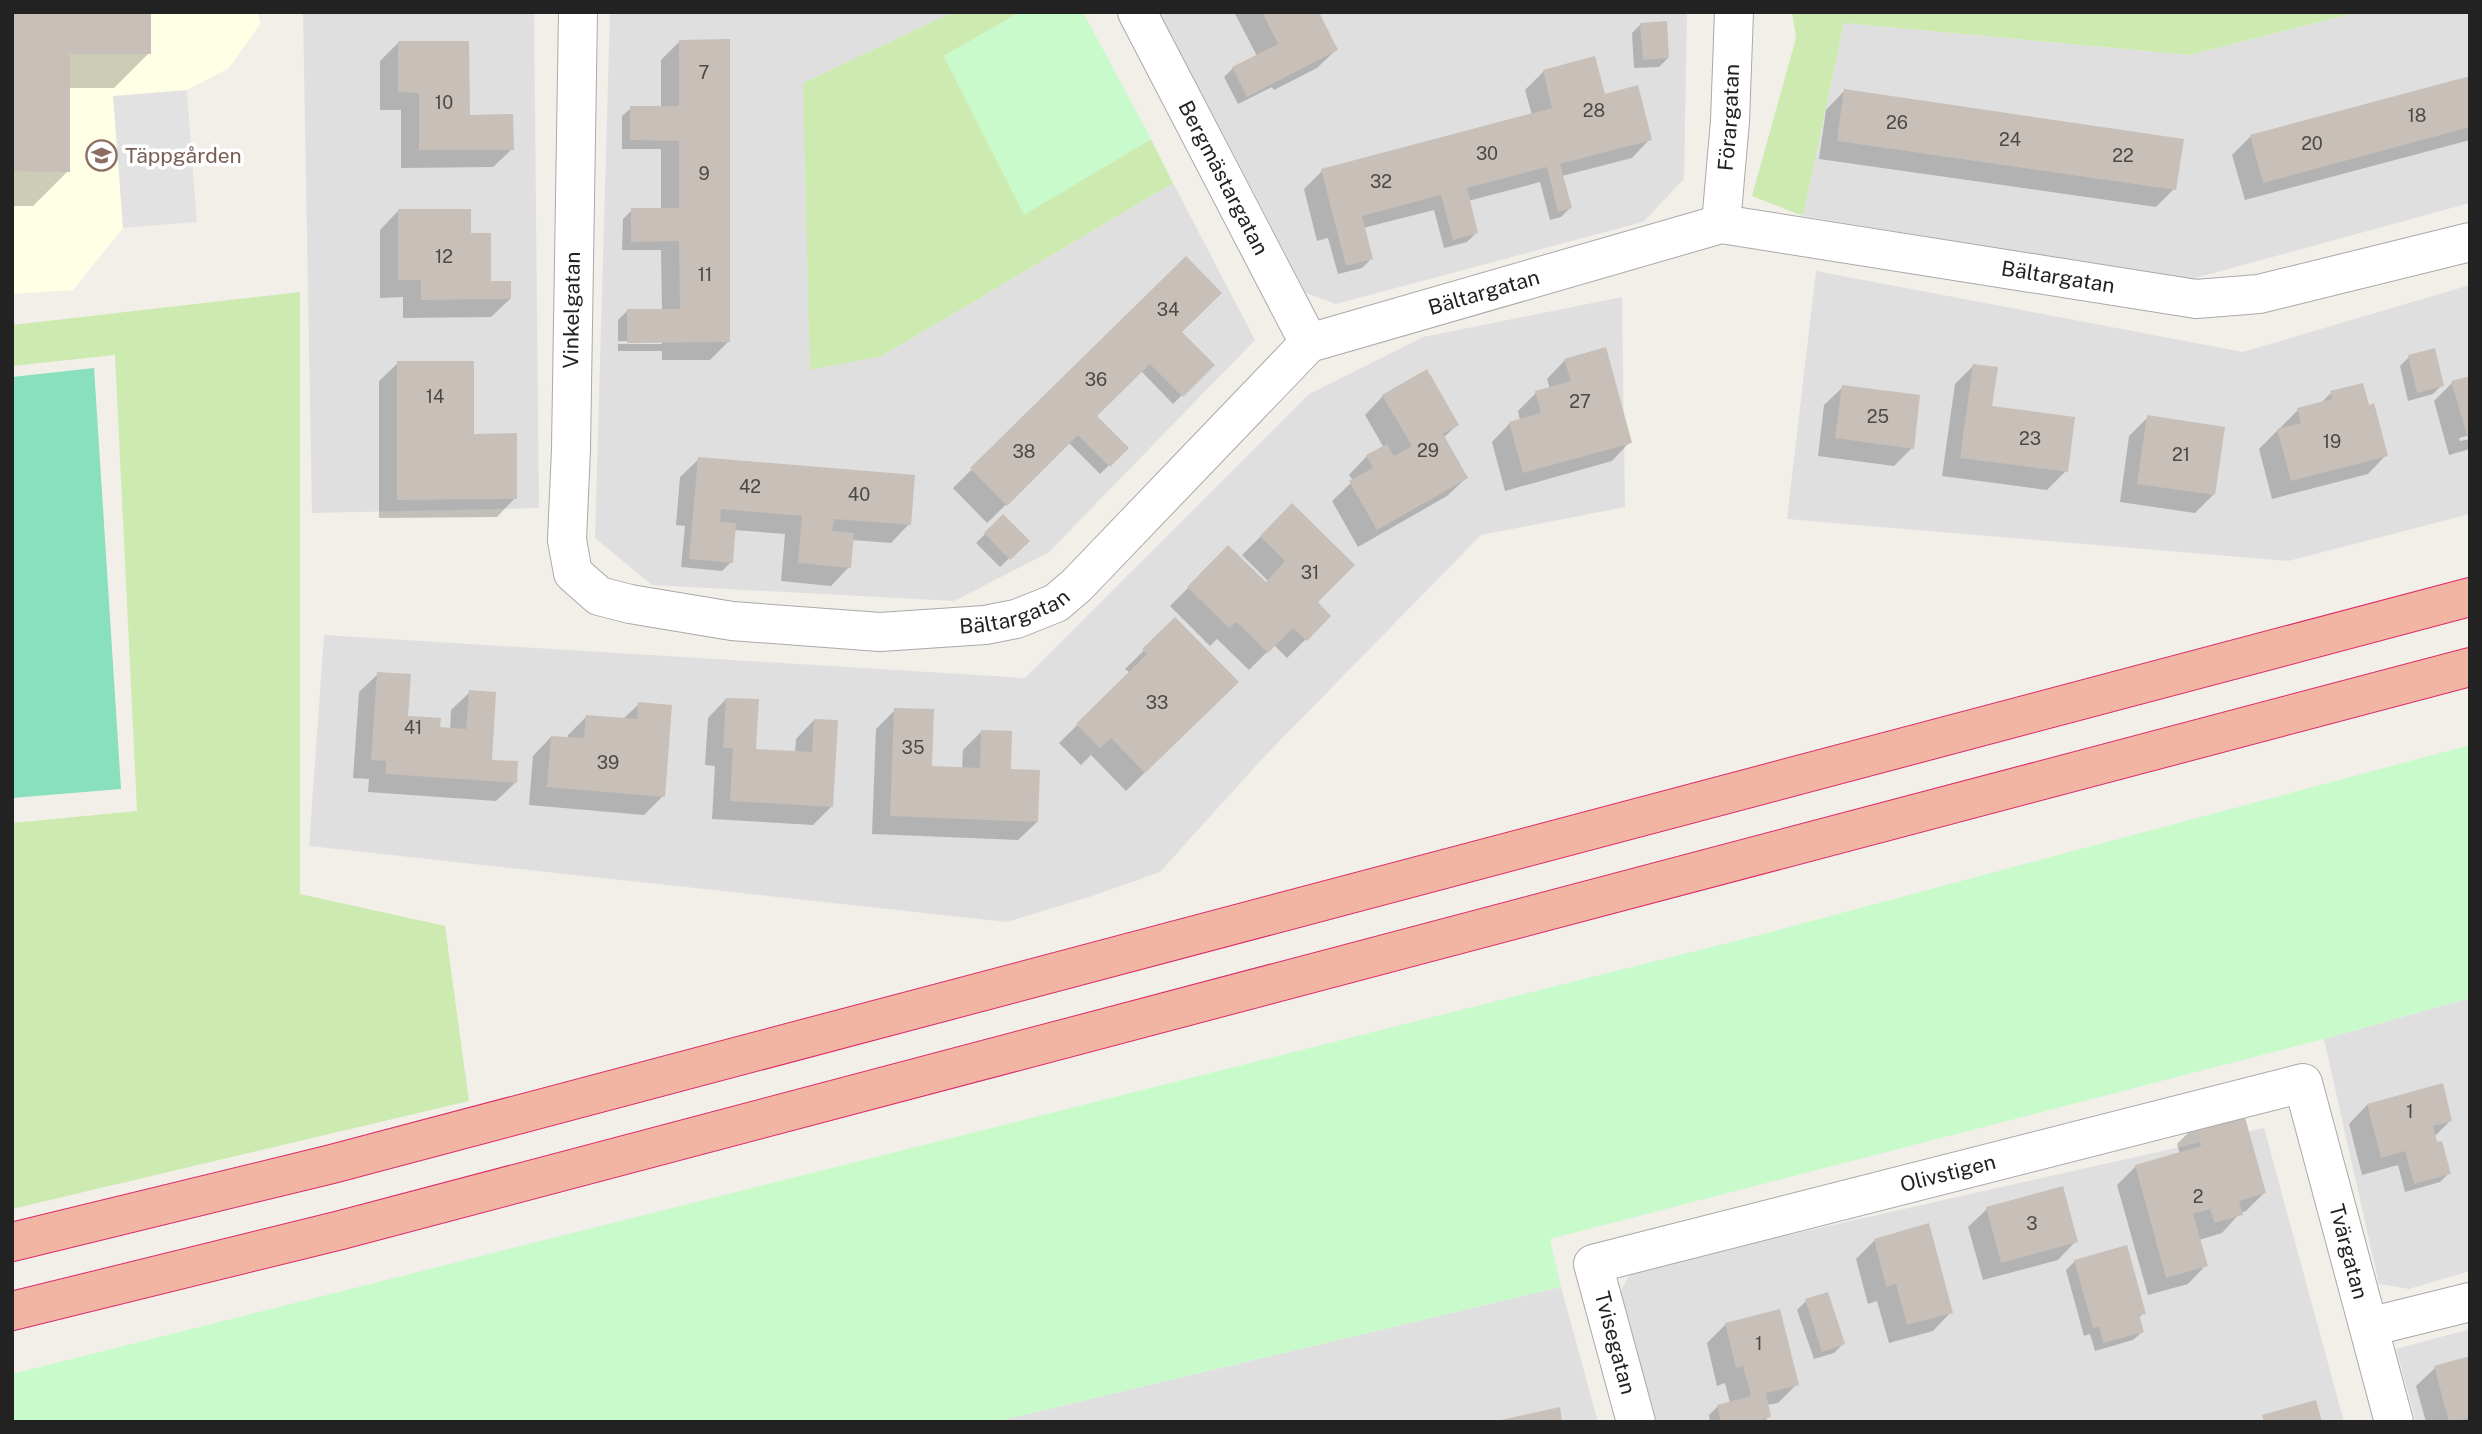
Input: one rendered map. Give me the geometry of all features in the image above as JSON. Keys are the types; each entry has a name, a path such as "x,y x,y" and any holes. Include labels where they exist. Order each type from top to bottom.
{"highway":[{"path":"12,1242 332,1164 2470,597"},
{"path":"12,1311 382,1219 2470,667"}],"street":[{"name":"Vinkelgatan","path":"578,12 571,449 567,540 573,573 599,596"},
{"name":"Bergmästargatan","path":"1138,12 1309,344"},
{"name":"Förargatan","path":"1721,223 1730,121 1734,12"},
{"name":"Bältargatan","path":"599,596 732,621 880,632 985,625 1016,619 1056,603 1077,585 1309,344 1721,223 2196,299 2259,293 2470,242"},
{"name":"Olivstigen","path":"1593,1264 2303,1083"},
{"name":"Tvärgatan","path":"2303,1083 2394,1422"},
{"name":"Tvisegatan","path":"1593,1264 1636,1422"},
{"path":"2369,1327 2470,1302"}],"shaded area":[{"name":"Täppgården","path":"12,12 258,12 260,24 229,68 187,90 197,222 123,228 73,290 12,294"},
{"path":"303,12 534,12 539,508 312,513"},
{"path":"610,12 953,12 803,83 882,356 1173,183 1255,340 1048,553 954,601 652,585 595,538"},
{"path":"1159,12 1687,12 1684,179 1643,222 1336,304 1306,293"},
{"path":"2359,12 2470,12 2470,203 2188,280 1803,216 1844,23 2190,55"},
{"path":"187,90 197,222 123,228 113,96"},
{"path":"1816,271 2243,352 2470,285 2470,514 2288,561 1787,519"},
{"path":"1622,297 1625,507 1481,535 1261,760 1160,872 1007,922 309,846 324,635 1025,678 1309,394 1423,337"},
{"path":"2470,998 2470,1271 2409,1289 2379,1284 2324,1039"},
{"path":"2264,1128 2344,1422 1644,1422 1609,1313 1632,1270"},
{"path":"1561,1287 1598,1422 994,1422"},
{"path":"2470,1329 2470,1422 2416,1422 2396,1349"}],"green space":[{"path":"953,12 1020,12 944,56 1024,214 1151,139 1173,183 882,356 810,370 803,83"},
{"path":"1020,12 1083,12 1151,139 1024,215 944,56"},
{"path":"1792,12 2359,12 2190,55 1844,23 1803,216 1752,196 1796,38"},
{"path":"300,292 300,894 445,926 469,1101 12,1209 12,823 137,811 115,355 12,366 12,325"},
{"path":"94,368 121,789 12,798 12,377"},
{"path":"2470,745 2470,998 2324,1039 1550,1239 1561,1287 994,1422 12,1422 12,1374 1763,934"}],"building":[{"path":"12,12 151,12 151,54 70,54 70,172 12,171"},
{"path":"1262,12 1319,12 1338,50 1247,97 1232,67 1278,44"},
{"path":"1667,21 1669,58 1643,60 1640,23"},
{"path":"730,39 730,342 627,343 627,309 680,309 679,241 631,242 631,208 679,208 679,141 630,140 630,106 679,106 679,40"},
{"path":"398,41 469,41 470,115 513,114 514,150 419,150 419,93 398,92"},
{"path":"1595,56 1605,94 1638,85 1652,140 1560,164 1572,208 1558,212 1547,167 1467,188 1478,233 1453,240 1441,195 1362,216 1373,259 1346,266 1321,169 1552,108 1543,70"},
{"path":"2470,76 2470,127 2263,183 2250,135"},
{"path":"1844,89 2184,139 2176,190 1837,141"},
{"path":"398,209 471,209 471,233 491,233 491,281 511,281 511,299 421,300 421,280 398,280"},
{"path":"1186,256 1222,293 1182,332 1215,365 1183,397 1150,364 1097,416 1129,448 1110,467 1078,435 1007,506 970,468"},
{"path":"1606,347 1632,443 1523,473 1509,422 1541,413 1535,391 1571,381 1564,359"},
{"path":"2435,348 2444,386 2417,393 2408,355"},
{"path":"397,361 474,361 474,434 517,433 517,499 397,500"},
{"path":"1973,364 1998,367 1992,406 2075,417 2068,472 1960,458"},
{"path":"1427,369 1459,425 1443,434 1468,478 1377,530 1349,481 1373,468 1366,455 1387,444 1394,456 1412,446 1382,395"},
{"path":"2470,376 2470,442 2469,442 2451,381"},
{"path":"2363,383 2369,405 2374,403 2388,456 2291,481 2277,429 2301,423 2297,408 2332,399 2330,391"},
{"path":"1842,385 1920,395 1914,449 1835,438"},
{"path":"2147,415 2225,427 2215,495 2137,484"},
{"path":"698,457 915,475 911,525 834,519 832,531 854,533 851,568 798,563 802,516 721,509 720,522 736,523 733,563 689,559"},
{"path":"1292,503 1355,565 1318,602 1331,616 1307,641 1293,628 1268,653 1237,622 1229,628 1187,587 1228,545 1266,582 1285,561 1260,536"},
{"path":"1003,514 1030,541 1010,560 984,533"},
{"path":"1175,617 1239,682 1145,773 1111,738 1100,748 1076,724 1147,654 1142,649"},
{"path":"377,672 411,674 408,716 441,718 440,727 466,729 469,690 496,692 492,760 518,761 517,783 386,774 386,761 371,760"},
{"path":"726,698 759,699 756,749 812,752 814,719 838,720 833,807 730,801 733,748 723,748"},
{"path":"638,702 672,705 665,797 547,787 551,736 584,738 586,715 637,719"},
{"path":"894,708 934,709 932,766 980,768 981,730 1012,731 1011,769 1040,770 1038,822 890,816"},
{"path":"2443,1083 2452,1121 2433,1126 2437,1142 2442,1141 2451,1174 2414,1184 2405,1151 2381,1158 2367,1104"},
{"path":"2243,1110 2266,1193 2239,1201 2243,1215 2214,1223 2210,1209 2193,1214 2208,1266 2166,1278 2135,1165 2201,1146 2195,1124"},
{"path":"2063,1186 2078,1242 2001,1263 1986,1207"},
{"path":"1929,1223 1953,1313 1907,1325 1896,1284 1886,1287 1874,1239"},
{"path":"2127,1245 2146,1314 2139,1315 2144,1332 2103,1343 2099,1326 2093,1328 2074,1260"},
{"path":"1828,1292 1845,1344 1822,1352 1805,1299"},
{"path":"1780,1309 1799,1385 1766,1393 1771,1417 1752,1422 1721,1422 1717,1405 1751,1396 1743,1366 1736,1368 1725,1323"},
{"path":"2470,1356 2470,1418 2449,1422 2434,1366"},
{"path":"2316,1400 2322,1422 2264,1422 2262,1415"},
{"path":"1560,1407 1562,1422 1496,1422 1496,1421"}],"place":[{"name":"Täppgården","path":"102,156"}]}
